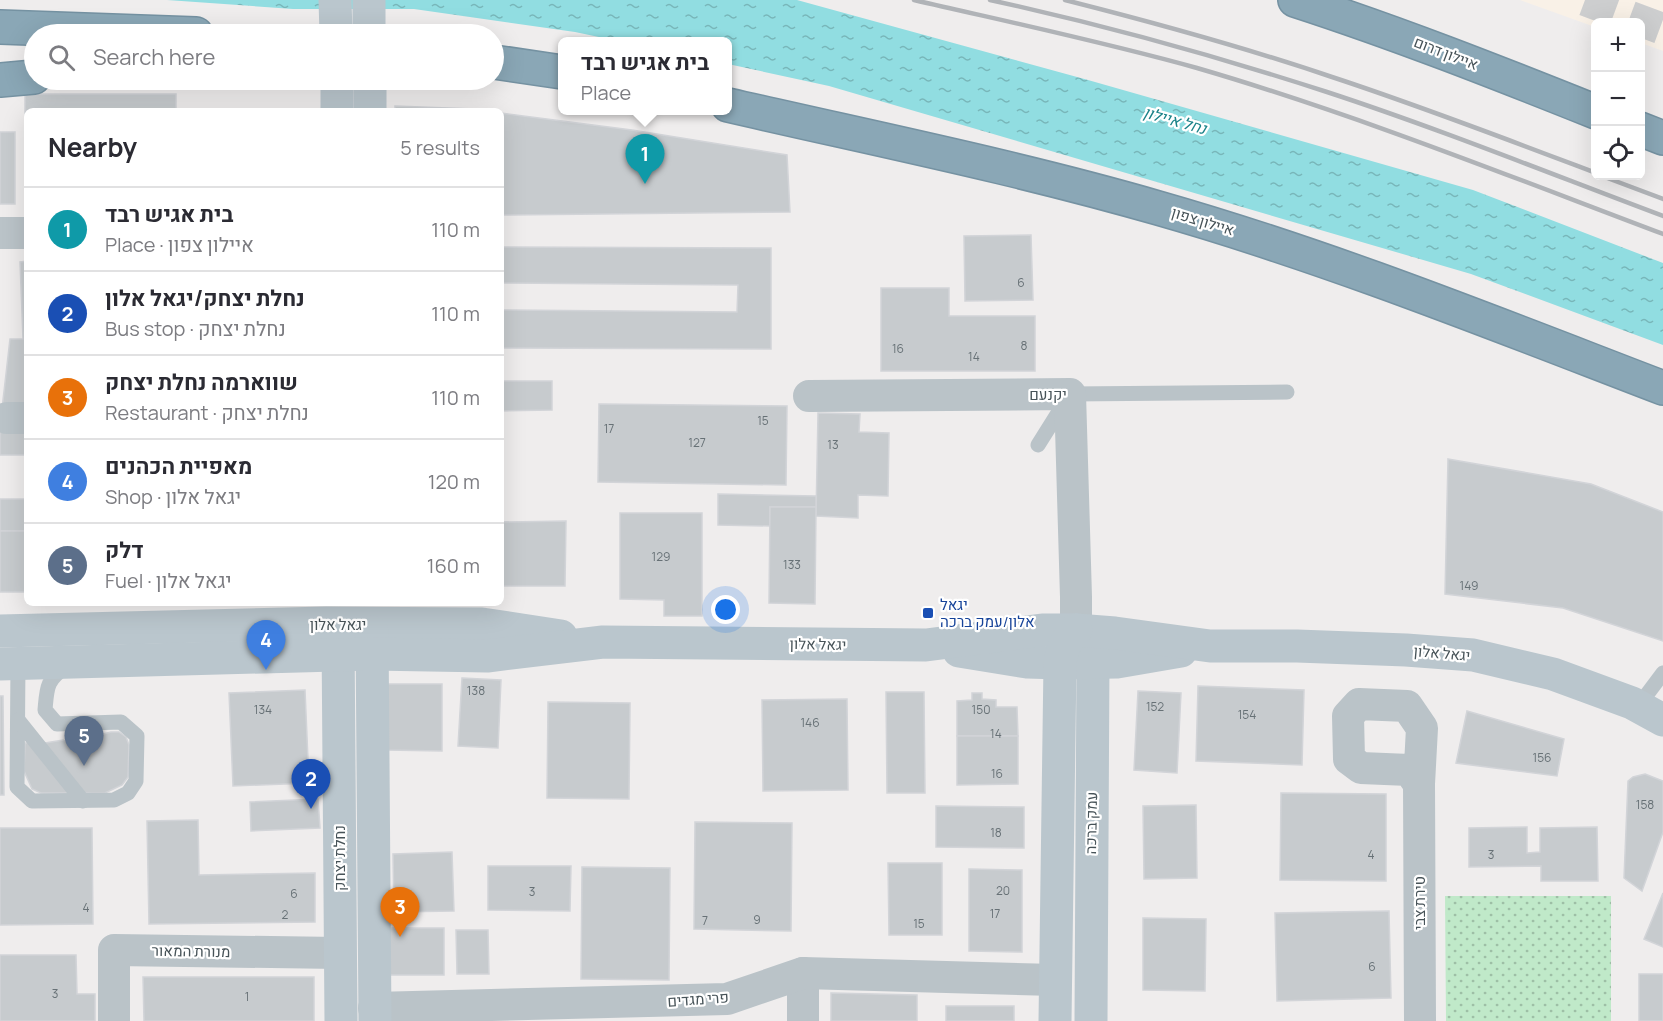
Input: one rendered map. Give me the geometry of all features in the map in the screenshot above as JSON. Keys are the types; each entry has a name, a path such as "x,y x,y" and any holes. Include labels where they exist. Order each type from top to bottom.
{"highway":[{"name":"איילון דרום","path":"1295,0 1443,52 1591,110"},
{"path":"0,27 24,28"},
{"path":"504,63 558,71"},
{"path":"0,80 24,77"},
{"name":"איילון צפון","path":"732,106 1025,172 1159,208 1357,272 1663,388"},
{"path":"1645,131 1663,138"}],"street":[{"path":"335,0 336,24"},
{"path":"369,0 369,24"},
{"path":"0,233 24,233"},
{"path":"1055,1021 1060,663 1064,645 1076,630 1070,394"},
{"name":"יקנעם","path":"809,396 1070,394"},
{"name":"יגאל אלון","path":"0,631 339,613 372,627 482,624 603,642 926,645 1042,630 1076,630 1210,646 1297,646 1473,655 1553,674 1657,706"},
{"name":"נחלת יצחק","path":"339,613 341,1021"},
{"path":"372,627 374,1014"},
{"name":"יגאל אלון","path":"9,663 338,656 372,627"},
{"name":"עמק ברכה","path":"1076,630 1090,648 1094,662 1090,1021"},
{"name":"יגאל אלון","path":"926,645 1027,662 1060,663 1117,662 1210,646"},
{"name":"טירת צבי","path":"1419,784 1420,1021"},
{"name":"מנורת המאור","path":"114,1021 114,950 339,953"},
{"path":"803,973 804,1021"},
{"name":"פרי מגדים","path":"374,1014 727,999 803,973 1055,980"}],"lane":[{"name":"יקנעם","path":"1070,394 1287,392"},
{"path":"1038,445 1070,394"},
{"path":"9,663 18,720 17,788 32,801 114,800 128,793 136,781 137,736 121,722 57,724 45,710 47,686 55,674 76,661"},
{"path":"1657,706 1645,697 1663,673"},
{"path":"18,720 83,801"}],"shaded area":[{"path":"1520,0 1663,0 1663,51 1645,44 1645,18 1591,18 1591,26"}],"green space":[{"path":"1445,896 1611,896 1611,1021 1446,1021"}],"water":[{"name":"נחל איילון","path":"167,0 797,0 1473,190 1663,263 1663,345 1471,274 829,86 732,65 732,37 599,37 414,9 293,9"}],"building":[{"path":"25,94 176,94 176,108 25,108"},
{"path":"395,106 448,108 395,108"},
{"path":"504,113 632,130 787,155 790,212 504,215"},
{"path":"0,132 15,132 15,204 0,204"},
{"path":"1031,235 1033,300 965,301 964,236"},
{"path":"504,247 771,248 771,349 504,348 504,310 737,312 738,285 504,283"},
{"path":"24,261 24,407 2,409 10,339 23,339 20,262"},
{"path":"881,288 949,288 949,316 1035,316 1035,371 881,371"},
{"path":"504,381 552,381 552,410 504,411"},
{"path":"599,404 787,406 786,485 598,482"},
{"path":"818,413 860,414 859,432 889,433 888,496 858,495 858,518 816,516"},
{"path":"0,430 24,430 24,455 0,455"},
{"path":"1448,459 1591,484 1663,512 1663,641 1563,608 1445,594"},
{"path":"718,494 816,496 816,507 770,507 770,526 718,525"},
{"path":"0,499 24,499 24,531 0,531"},
{"path":"770,507 816,507 815,604 769,603"},
{"path":"620,513 702,513 702,616 664,616 664,600 620,599"},
{"path":"566,521 565,586 504,586 504,522"},
{"path":"0,531 24,531 24,592 0,592"},
{"path":"462,678 501,680 498,748 458,746"},
{"path":"386,684 442,684 442,751 386,750"},
{"path":"1198,686 1304,690 1302,765 1196,761"},
{"path":"305,690 309,783 233,786 229,693"},
{"path":"1138,691 1181,693 1177,773 1134,770"},
{"path":"886,692 924,692 925,793 887,793"},
{"path":"972,693 982,693 982,699 996,700 996,707 1017,707 1018,736 957,736 957,701 972,700"},
{"path":"0,696 3,696 4,795 0,795"},
{"path":"847,699 848,790 763,791 762,700"},
{"path":"548,702 630,703 629,799 547,798"},
{"path":"1467,711 1564,739 1557,776 1456,763"},
{"path":"119,732 126,737 129,745 128,777 122,785 105,793 41,793 32,789 24,771 25,743 63,740 76,746 86,747 95,744 103,734"},
{"path":"957,736 1018,736 1018,784 957,785"},
{"path":"1645,774 1663,781 1663,832 1642,891 1624,878 1628,781"},
{"path":"1281,793 1386,794 1386,881 1280,880"},
{"path":"318,799 320,828 251,831 250,802"},
{"path":"1196,805 1197,878 1144,879 1143,806"},
{"path":"936,806 1024,807 1024,848 936,847"},
{"path":"198,820 199,875 315,873 315,922 149,924 147,821"},
{"path":"695,822 792,823 791,931 694,929"},
{"path":"1527,827 1527,853 1540,852 1540,828 1597,827 1598,881 1541,881 1541,866 1469,867 1469,828"},
{"path":"0,828 92,828 93,924 0,925"},
{"path":"452,852 454,911 394,912 393,854"},
{"path":"888,863 942,863 942,935 889,935"},
{"path":"488,866 571,866 570,911 488,910"},
{"path":"582,867 670,868 669,980 581,979"},
{"path":"969,869 1022,870 1022,952 969,951"},
{"path":"1663,893 1663,947 1644,939"},
{"path":"1389,911 1391,998 1277,1001 1275,913"},
{"path":"1143,918 1206,919 1205,991 1143,990"},
{"path":"388,928 444,928 444,975 388,975"},
{"path":"456,930 488,930 489,974 457,974"},
{"path":"0,955 76,955 77,994 95,994 95,1021 0,1021"},
{"path":"1639,974 1663,974 1663,1021 1639,1021"},
{"path":"143,977 314,977 314,1021 144,1021"},
{"path":"831,993 917,995 917,1021 831,1021"},
{"path":"946,1006 1014,1006 1014,1021 946,1021"}],"tunnel":[{"path":"1585,0 1663,29"}],"railway":[{"path":"914,0 1056,32 1197,68 1256,86 1432,146 1663,234"},
{"path":"990,0 1160,42 1327,92 1453,136 1663,216"},
{"path":"1065,0 1201,36 1302,67 1433,112 1591,171"},
{"path":"1613,180 1663,199"}],"place":[{"name":"בית אגיש רבד","path":"645,184"},
{"name":"יגאל אלון/עמק ברכה","path":"928,613"},
{"name":"מאפיית הכהנים","path":"266,670"},
{"name":"דלק","path":"84,766"},
{"name":"נחלת יצחק/יגאל אלון","path":"311,809"},
{"name":"שווארמה נחלת יצחק","path":"400,937"}]}
